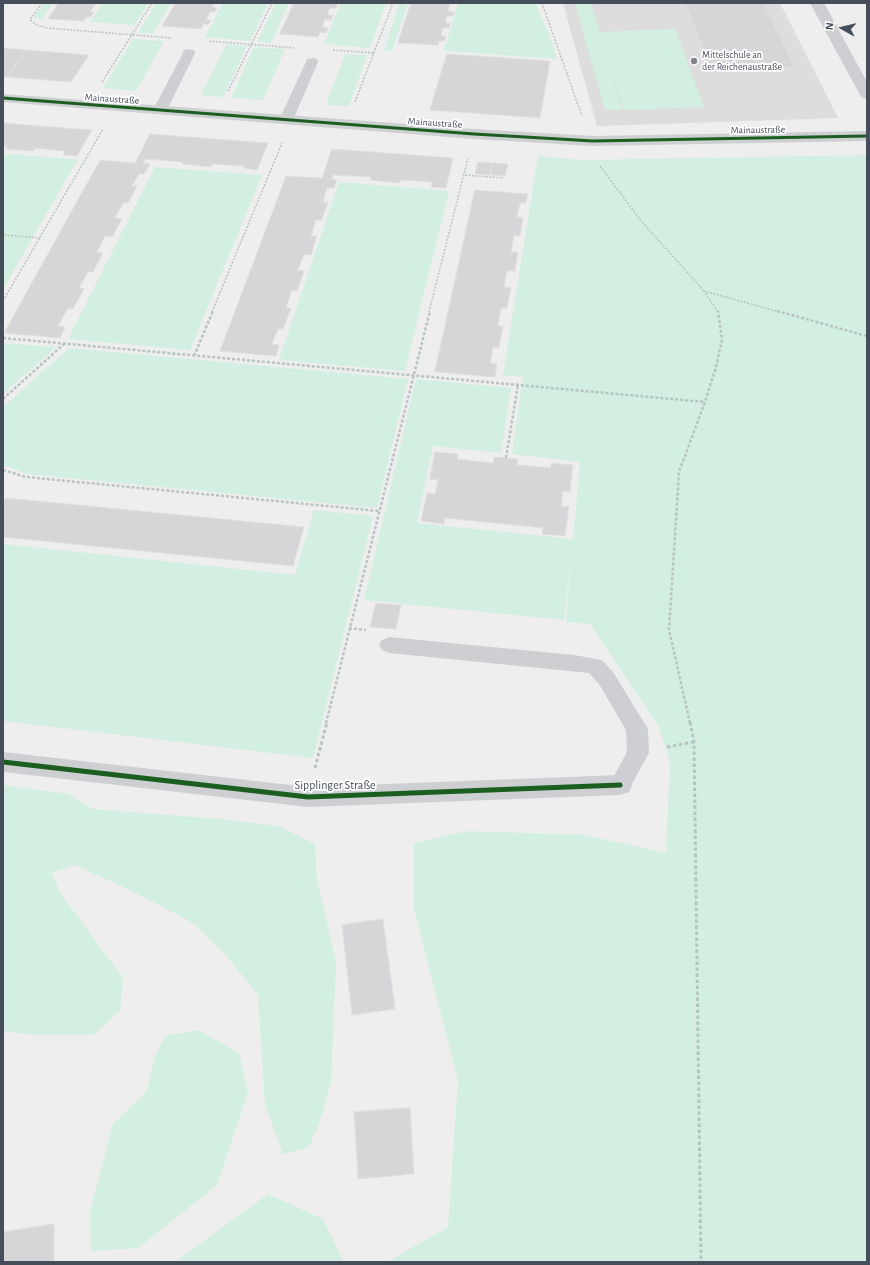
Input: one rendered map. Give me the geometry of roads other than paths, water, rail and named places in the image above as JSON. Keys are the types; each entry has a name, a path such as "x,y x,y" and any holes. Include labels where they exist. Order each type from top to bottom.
{"street":[{"path":"817,3 867,95"},
{"name":"Mainaustraße","path":"3,98 346,125 593,141 867,136"},
{"name":"Sipplinger Straße","path":"3,762 308,797 620,785"}],"lane":[{"path":"160,110 189,53"},
{"path":"288,120 312,62"},
{"path":"389,645 595,666 606,678 637,729 638,753 620,785"}],"place":[{"name":"Mittelschule an der Reichenaustraße","path":"694,61"}]}
